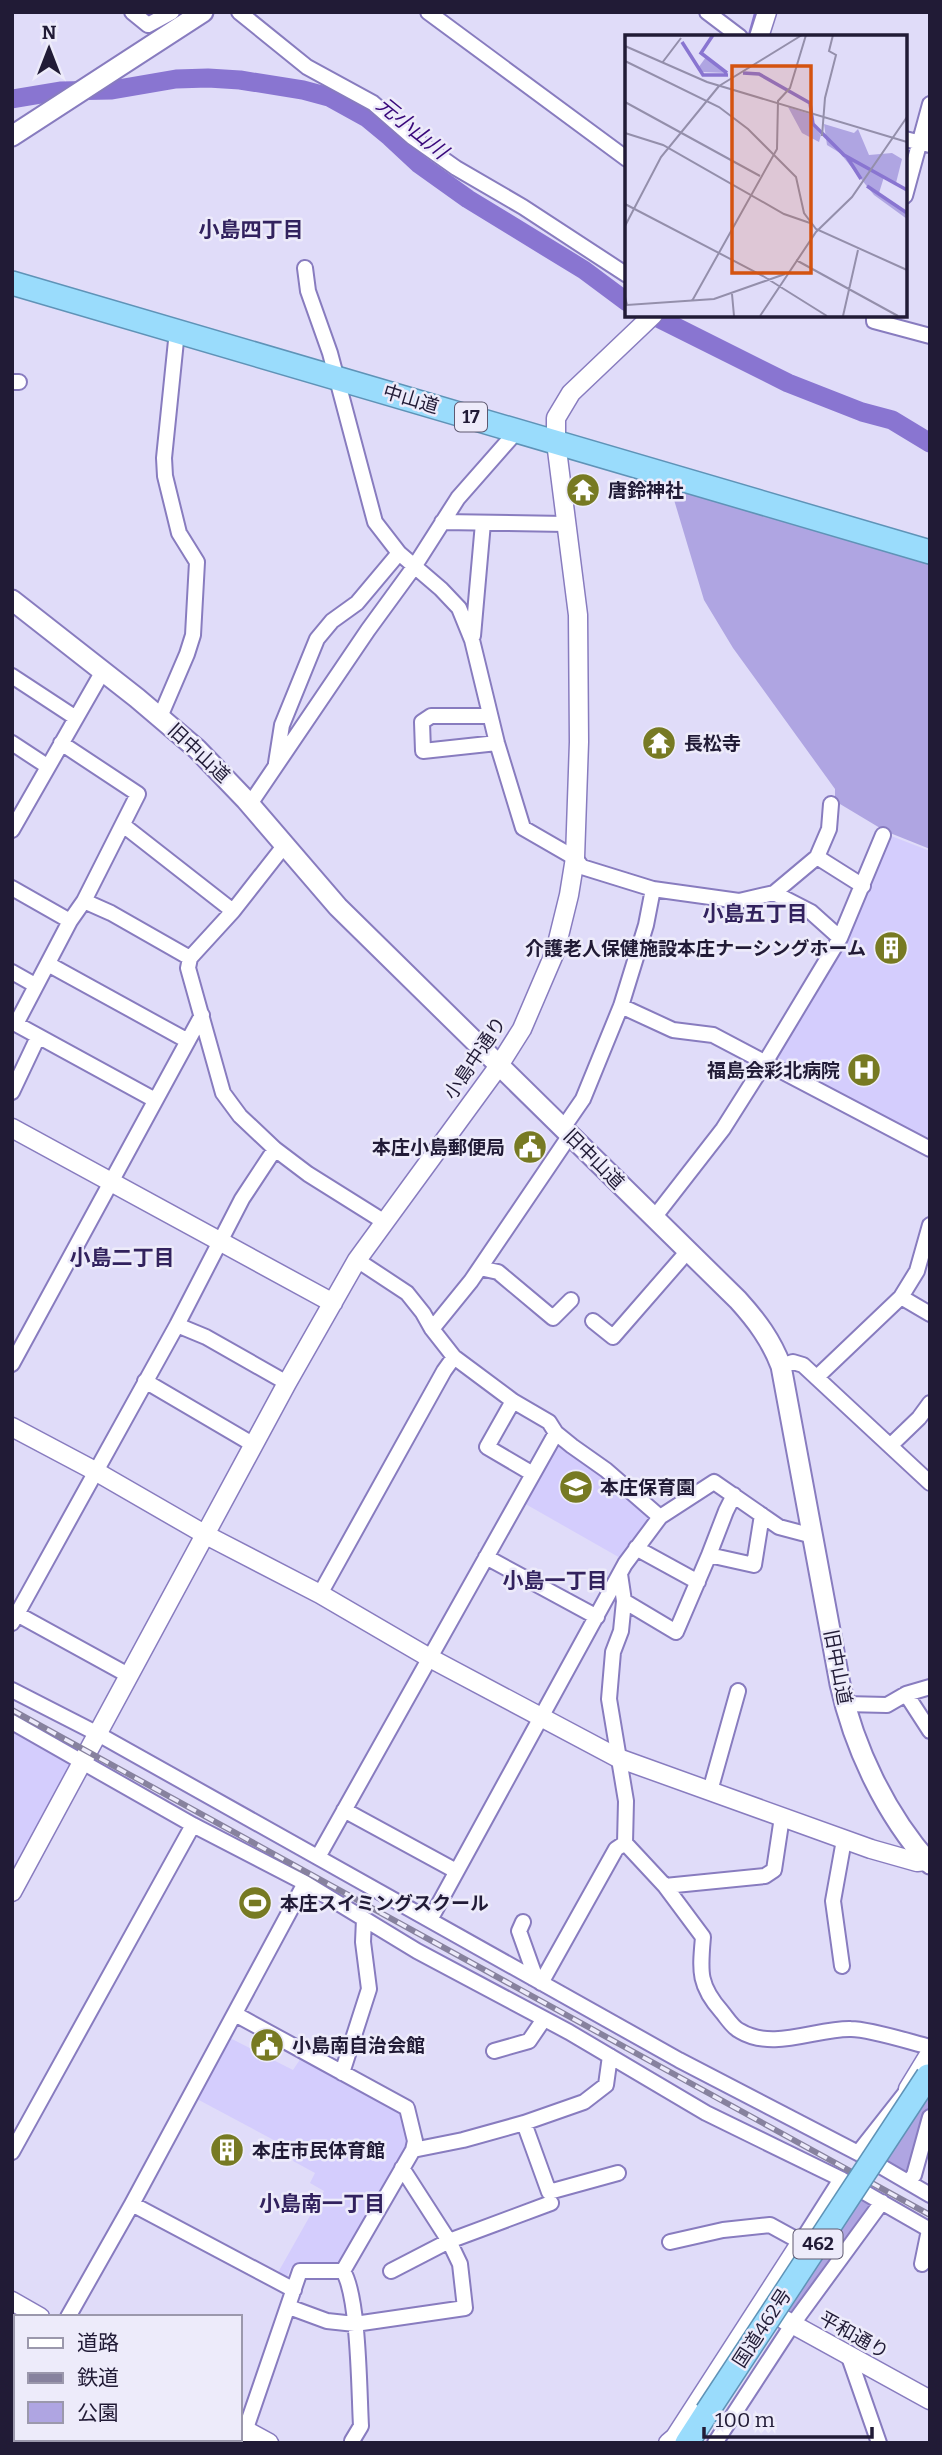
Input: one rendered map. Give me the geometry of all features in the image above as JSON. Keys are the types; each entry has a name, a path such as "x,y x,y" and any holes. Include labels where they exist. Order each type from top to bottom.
{"highway":[{"name":"中山道","path":"12,283 930,552"},
{"name":"国道462号","path":"687,2443 713,2415 929,2075"},
{"name":"国道462号","path":"703,2443 713,2415"}],"main road":[{"path":"12,136 203,12"},
{"name":"旧中山道","path":"12,600 197,749 250,804 338,907 738,1300 759,1324 781,1366 845,1704 873,1776 908,1836 928,1863"}],"street":[{"path":"132,12 148,25 172,12"},
{"path":"239,12 307,66 373,103 412,137 456,168 523,207 625,274"},
{"path":"428,12 625,158"},
{"path":"707,12 737,35"},
{"path":"760,35 767,12"},
{"path":"907,188 930,104"},
{"path":"305,268 309,291 330,353 375,522 399,553 459,608 472,640 497,743 523,828 575,858 582,867 653,889 739,901 774,893 817,857 829,829 831,804"},
{"path":"874,317 874,321 930,336"},
{"name":"小島中通り","path":"12,1892 287,1383 357,1260 522,1029 555,952 575,858 579,742 578,615 556,442 556,418 571,393 650,318"},
{"path":"160,717 193,635 197,562 179,533 163,458 177,331"},
{"path":"250,804 414,567 458,498 517,431"},
{"path":"442,522 566,524"},
{"path":"472,640 483,523"},
{"path":"274,770 282,725 317,639 331,621 357,603 399,553"},
{"path":"14,824 103,671"},
{"path":"12,676 76,718"},
{"path":"490,716 431,716 422,722 423,751 497,743"},
{"path":"12,743 47,766"},
{"path":"61,743 138,794 16,1024 155,1100"},
{"path":"123,825 233,911"},
{"path":"653,1219 723,1129 840,938 883,835"},
{"path":"284,846 233,911 190,958 188,968 223,1093 240,1116 275,1149 308,1174 383,1221"},
{"path":"817,857 863,886"},
{"path":"12,888 69,921"},
{"path":"432,1329 480,1268 566,1132 583,1099 621,1006 646,925 653,889"},
{"path":"774,893 811,912 840,938"},
{"path":"83,901 111,913 190,958"},
{"path":"48,964 188,1041"},
{"path":"12,972 35,985"},
{"path":"621,1006 674,1030 713,1035 930,1149"},
{"path":"12,1364 202,1014"},
{"path":"12,1092 38,1037"},
{"path":"12,1128 333,1303"},
{"path":"128,1675 15,1618 177,1325 243,1199 275,1149"},
{"path":"817,1377 901,1297 917,1271 930,1225"},
{"path":"593,1321 613,1337 687,1252"},
{"path":"357,1260 407,1293 454,1357 513,1401 549,1422 556,1433 606,1470 660,1517"},
{"path":"480,1268 498,1272 553,1318 571,1300"},
{"path":"901,1297 930,1314"},
{"path":"177,1325 206,1337 287,1383"},
{"path":"320,1594 454,1357"},
{"path":"781,1366 793,1362 803,1366 930,1483"},
{"path":"145,1381 254,1445"},
{"path":"513,1401 487,1447 533,1474"},
{"path":"891,1446 930,1403"},
{"path":"12,1427 206,1535 320,1594 428,1657 618,1758 844,1840 928,1863"},
{"path":"317,1857 556,1433"},
{"path":"430,1920 620,1574 660,1517 714,1482 779,1527 813,1536"},
{"path":"624,1601 676,1632 734,1495"},
{"path":"709,1555 754,1565 762,1515"},
{"path":"636,1548 698,1582"},
{"path":"486,1557 597,1617"},
{"path":"620,1574 624,1601 621,1632 613,1652 609,1699 626,1801 625,1843 665,1886 703,1937 700,1972 703,1983 718,2007 739,2031 760,2038 785,2038 853,2028 930,2047"},
{"path":"845,1704 887,1705 906,1694 930,1686"},
{"path":"12,1690 98,1734 679,2060 858,2153 930,2195"},
{"path":"710,1791 738,1690"},
{"path":"906,1694 930,1731"},
{"path":"12,1723 193,1825 305,1883 417,1951 544,2019 706,2113 841,2179 930,2230 922,2264"},
{"path":"344,1810 456,1871"},
{"path":"665,1886 765,1876 774,1870 782,1817"},
{"path":"12,2152 193,1825"},
{"path":"842,1966 833,1901 844,1840"},
{"path":"537,1980 616,1849 625,1843"},
{"path":"69,2315 305,1883"},
{"path":"342,2073 369,1989 363,1942 364,1919"},
{"path":"523,1922 519,1931 537,1980"},
{"path":"235,2014 407,2108 415,2141 413,2150 343,2271"},
{"path":"494,2050 529,2041 544,2019"},
{"path":"413,2150 463,2140 524,2123 584,2102 606,2085 610,2056"},
{"path":"858,2153 906,2092 929,2075"},
{"path":"908,2182 914,2175 930,2117"},
{"path":"524,2123 549,2192 618,2172"},
{"path":"289,2307 327,2321 355,2324 465,2308 460,2264 449,2241 402,2168"},
{"path":"668,2443 675,2437 841,2179"},
{"path":"715,2443 792,2325 882,2202"},
{"path":"391,2271 449,2241 551,2203"},
{"path":"132,2204 294,2290"},
{"path":"670,2242 723,2230 770,2225 801,2242"},
{"path":"242,2430 300,2271 343,2271"},
{"path":"343,2271 348,2279 355,2324 361,2426 352,2441 354,2443"},
{"path":"12,2301 36,2315"},
{"name":"平和通り","path":"760,2306 930,2400"},
{"path":"849,2357 879,2443"},
{"path":"242,2433 270,2443"}],"shaded area":[{"path":"886,834 930,851 930,1145 774,1061"},
{"name":"本庄保育園","path":"555,1440 656,1516 622,1559 522,1502"},
{"path":"12,1730 76,1764 12,1878"},
{"path":"230,2038 293,2070 301,2058 404,2111 412,2141 342,2265 291,2267 287,2277 276,2276 324,2191 310,2183 315,2173 293,2161 296,2152 197,2099"}],"green space":[{"path":"669,483 930,563 930,849 885,831 835,801 835,789 733,648 704,600"},
{"path":"930,2089 930,2110 922,2121 913,2170 906,2175 864,2153"},
{"path":"842,2186 876,2205 795,2316 770,2302"}],"waterway":[{"path":"750,35 756,12"},
{"name":"元小山川","path":"12,99 60,91 112,90 176,79 208,78 240,80 329,97 367,118 419,164 468,199 584,270 625,301"},
{"name":"元小山川","path":"656,317 788,383 862,412 892,420 930,443"}],"railway":[{"path":"12,1710 930,2215"}],"place":[{"name":"唐鈴神社","path":"583,490"},
{"name":"長松寺","path":"659,743"},
{"name":"介護老人保健施設本庄ナーシングホーム","path":"891,948"},
{"name":"福島会彩北病院","path":"864,1070"},
{"name":"本庄小島郵便局","path":"530,1147"},
{"name":"本庄保育園","path":"576,1487"},
{"name":"本庄スイミングスクール","path":"255,1903"},
{"name":"小島南自治会館","path":"267,2045"},
{"name":"本庄市民体育館","path":"227,2150"}],"district":[{"name":"小島四丁目","path":"251,230"},
{"name":"小島五丁目","path":"755,914"},
{"name":"小島二丁目","path":"122,1258"},
{"name":"小島一丁目","path":"555,1581"},
{"name":"小島南一丁目","path":"322,2204"}]}
